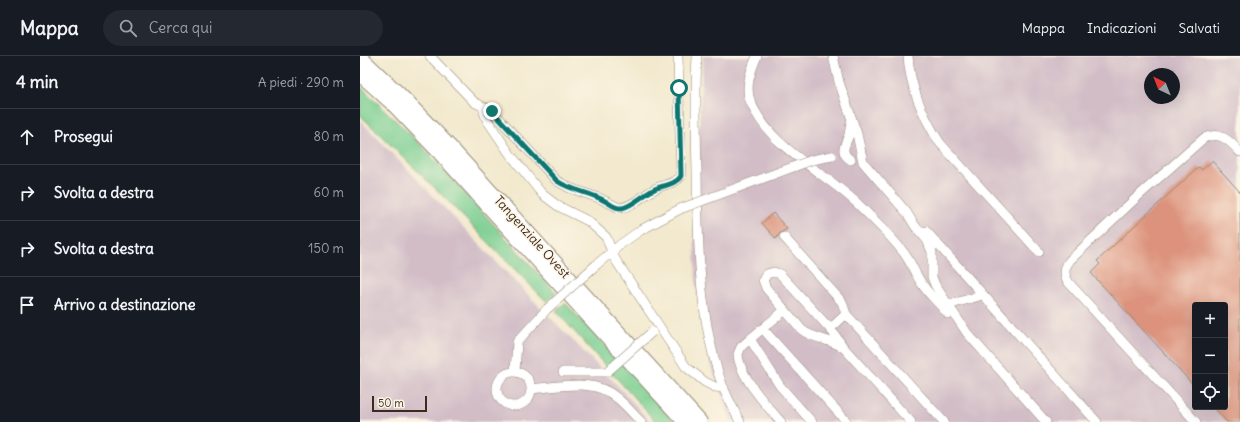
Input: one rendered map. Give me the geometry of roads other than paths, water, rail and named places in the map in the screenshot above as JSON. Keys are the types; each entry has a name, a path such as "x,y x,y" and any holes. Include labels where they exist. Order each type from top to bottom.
{"highway":[{"name":"Tangenziale Ovest","path":"360,57 401,96 449,146 700,422"},
{"name":"Tangenziale Ovest","path":"360,74 392,103 440,153 685,422"}],"street":[{"path":"430,56 474,102 495,114 557,181 570,188 599,198 616,207 622,208 650,191 674,182 681,176 678,56"},
{"path":"697,56 697,212 701,282 706,323 714,359 724,388 740,422"},
{"path":"757,56 748,84 747,93 758,116 766,128 791,153 844,192 861,207 902,251 923,285 945,306 966,334 1046,422"},
{"path":"833,56 839,82 862,160 868,169 907,213 915,226 927,240 933,258 932,277 945,306"},
{"path":"908,56 916,96 940,142 1039,252"},
{"path":"485,107 484,112 487,120 510,154 535,186 552,203 588,221 600,230 606,237 615,258 656,329 686,367 693,374 711,386 724,388"},
{"path":"853,132 844,148 846,156 868,169"},
{"path":"1196,422 1069,283 1066,277 1065,269 1070,260 1204,138 1222,136 1230,141 1240,152"},
{"path":"515,372 517,342 547,309 596,265 641,230 680,209 812,160 832,156 852,160"},
{"path":"907,213 919,222 1097,422"},
{"path":"784,237 842,302 846,314 944,422"},
{"path":"844,348 835,342 805,333 764,284 764,277 770,272 777,272 780,274 911,422"},
{"path":"945,306 983,295"},
{"path":"781,422 756,392 742,370 738,354 741,347 785,310"},
{"path":"830,329 846,314"},
{"path":"564,372 607,372 656,329"},
{"path":"763,329 847,422"},
{"path":"750,339 780,386 812,422"},
{"path":"515,372 526,377 531,389 529,398 518,406 508,405 501,400 497,392 498,383 504,375 515,372"},
{"path":"531,389 577,385 593,386 609,392 617,397 641,422"}]}
